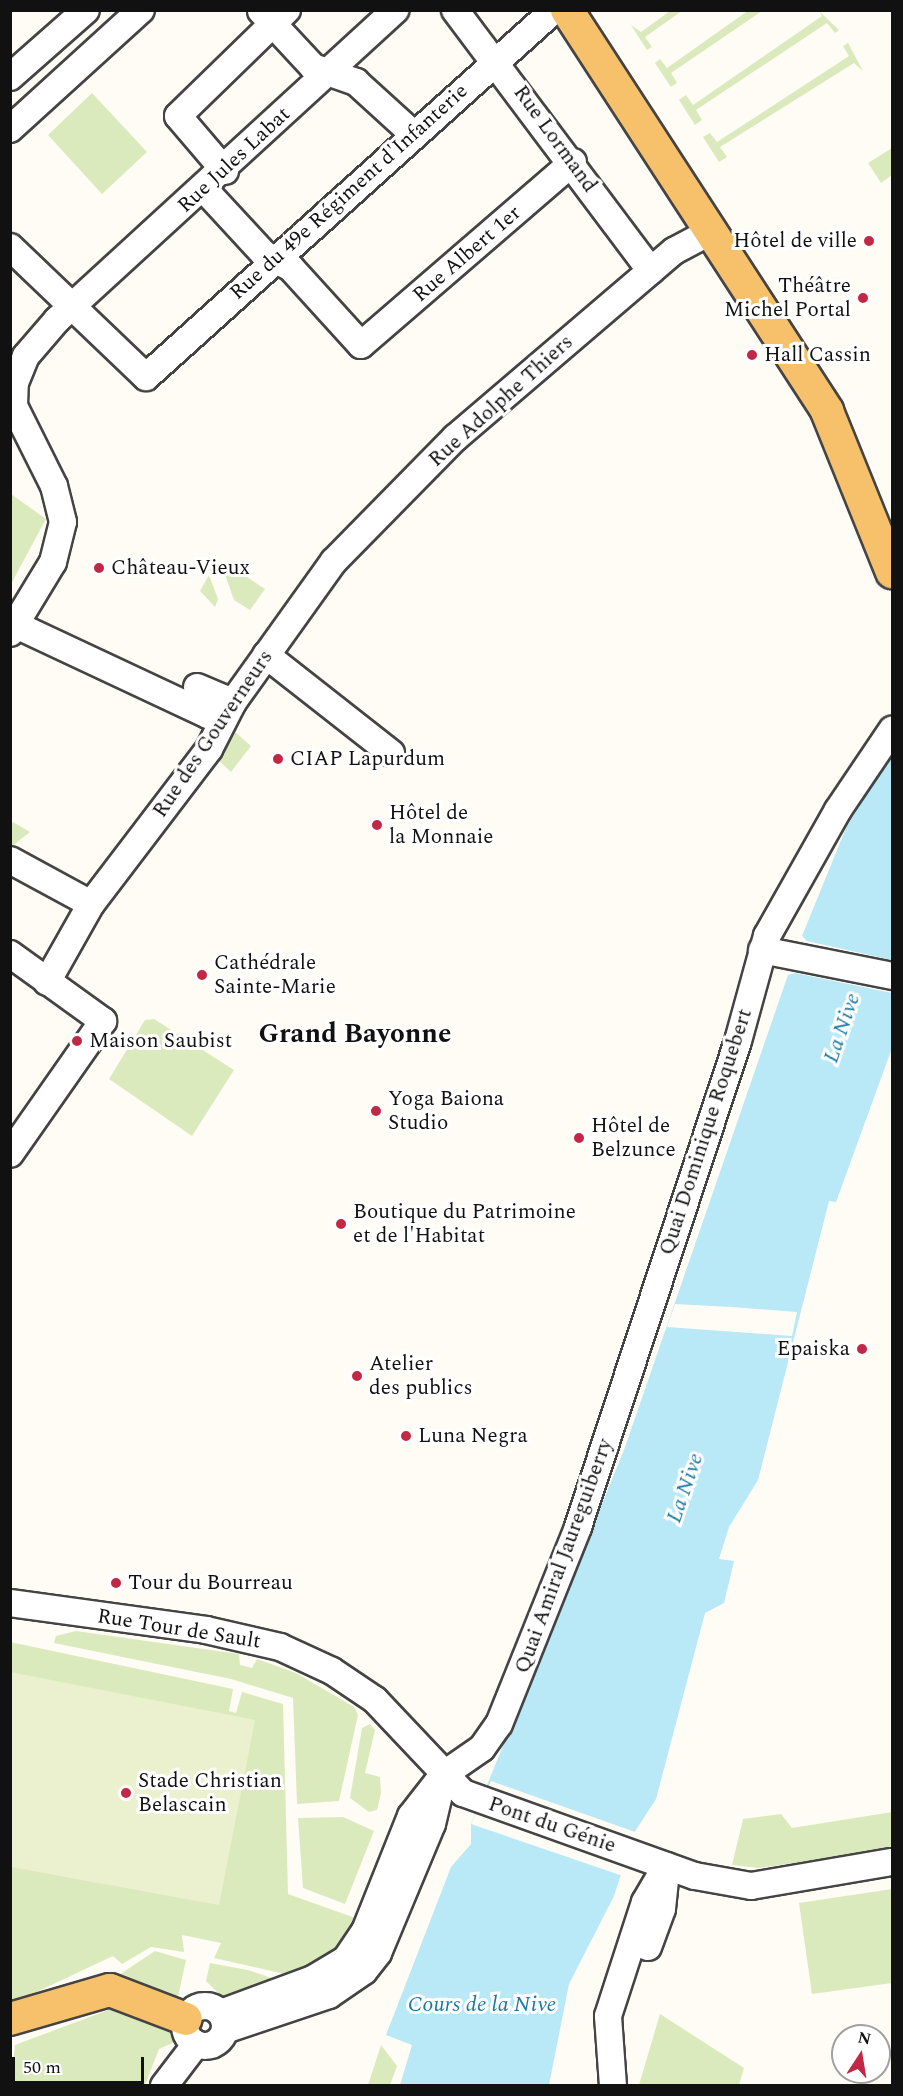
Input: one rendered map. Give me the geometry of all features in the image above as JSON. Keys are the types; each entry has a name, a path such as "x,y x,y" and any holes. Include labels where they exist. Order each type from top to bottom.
{"main road":[{"path":"567,10 827,411 892,572"},
{"path":"16,2025 110,1990 191,2032"}],"street":[{"path":"10,77 86,10"},
{"path":"10,129 141,10"},
{"name":"Rue Jules Labat","path":"13,629 53,562 63,522 54,486 17,418 15,383 36,341 331,74 395,10"},
{"name":"Rue Lormand","path":"455,10 573,162 651,271"},
{"name":"Rue du 49e Régiment d'Infanterie","path":"71,308 146,377 412,133 554,10"},
{"path":"225,171 178,116 274,16 313,67 356,82 412,133"},
{"name":"Rue Albert 1er","path":"275,261 291,268 362,345 573,162"},
{"path":"204,189 275,261"},
{"name":"Rue Adolphe Thiers","path":"312,592 334,561 455,438 686,242 709,232"},
{"path":"10,247 71,308"},
{"name":"Rue des Gouverneurs","path":"47,982 91,904 208,749 228,710 312,592"},
{"path":"13,629 208,716 228,710"},
{"path":"266,655 392,753"},
{"path":"197,687 228,710"},
{"name":"Quai Dominique Roquebert","path":"649,1314 738,1041 762,950 838,810 892,730"},
{"path":"10,860 91,904"},
{"path":"762,950 892,976"},
{"path":"10,1154 103,1021 11,955"},
{"name":"Quai Amiral Jaureguiberry","path":"443,1775 482,1748 499,1724 578,1527 649,1314"},
{"name":"Rue Tour de Sault","path":"10,1603 224,1633 280,1647 366,1694 422,1745 443,1775"},
{"path":"164,2085 202,2006 223,2021 329,1995 364,1971 378,1953 432,1824 443,1775"},
{"name":"Pont du Génie","path":"443,1775 483,1801 666,1866 751,1886 892,1862"},
{"path":"612,2085 608,2016 645,1902 666,1866"},
{"path":"619,2085 628,2006 662,1909 666,1866"},
{"path":"191,2032 215,2044 223,2021"}],"green space":[{"path":"749,10 762,11 671,73 677,83 671,87 655,63 660,59 667,68"},
{"path":"670,11 682,11 645,37 652,47 647,50 631,25 641,32"},
{"path":"819,11 839,30 835,33 827,23 696,110 702,120 695,125 679,100 686,95 693,105 822,16"},
{"path":"848,43 863,71 854,63 720,147 727,157 719,162 703,137 710,133 717,142 849,56 843,46"},
{"path":"92,93 147,152 102,194 48,135"},
{"path":"892,148 892,175 881,183 868,163"},
{"path":"11,494 46,519 11,584"},
{"path":"229,565 265,589 250,610 234,600 224,572"},
{"path":"209,575 218,599 215,607 200,591"},
{"path":"234,731 251,746 231,772 215,757"},
{"path":"13,822 30,832 11,847 11,825"},
{"path":"154,1019 234,1070 192,1136 109,1079 145,1020"},
{"path":"76,1631 239,1654 240,1665 252,1668 257,1659 296,1673 354,1707 358,1715 339,1801 297,1804 293,1698 231,1679 54,1643 56,1636"},
{"path":"10,1642 233,1689 229,1711 236,1713 242,1692 283,1704 288,1894 358,1919 338,1951 294,1976 214,1958 221,1943 182,1935 184,1952 151,1947 122,1964 113,1956 11,2004"},
{"name":"Stade Christian Belascain","path":"10,1672 255,1720 219,1905 11,1867"},
{"path":"370,1724 375,1730 365,1773 380,1777 381,1793 377,1810 369,1812 350,1798 362,1728"},
{"path":"892,1812 892,1849 759,1868 732,1865 743,1819 781,1814 792,1828"},
{"path":"343,1817 374,1831 345,1904 303,1888 298,1818"},
{"path":"892,1889 892,1983 812,1994 799,1903"},
{"path":"155,1951 186,1960 178,1997 117,1976"},
{"path":"210,1963 248,1970 280,1981 222,1997 206,1981"},
{"path":"111,2009 132,2009 178,2028 177,2041 159,2049 145,2085 11,2086 15,2045"},
{"path":"660,2014 744,2068 739,2085 639,2085"},
{"path":"381,2045 397,2066 390,2085 368,2085"}],"water":[{"name":"Cours de la Nive","path":"892,752 892,1048 836,1202 829,1201 758,1480 729,1527 719,1559 734,1561 724,1603 705,1613 656,1799 634,1833 614,1896 569,1984 549,2085 400,2085 412,2045 386,2035 451,1867 471,1844 471,1824 624,1450 788,975 795,973 807,941 802,936 846,828"}],"pier":[{"path":"807,941 892,960 892,993 795,973"},
{"path":"675,1304 797,1312 792,1336 667,1327"},
{"path":"491,1781 638,1833 623,1876 471,1824"}],"place":[{"name":"Hôtel de ville","path":"869,241"},
{"name":"Théâtre Michel Portal","path":"863,298"},
{"name":"Hall Cassin","path":"752,355"},
{"name":"Château-Vieux","path":"99,568"},
{"name":"CIAP Lapurdum","path":"278,759"},
{"name":"Hôtel de la Monnaie","path":"377,825"},
{"name":"Cathédrale Sainte-Marie","path":"202,975"},
{"name":"Maison Saubist","path":"77,1041"},
{"name":"Yoga Baiona Studio","path":"376,1111"},
{"name":"Hôtel de Belzunce","path":"579,1138"},
{"name":"Boutique du Patrimoine et de l'Habitat","path":"341,1224"},
{"name":"Epaiska","path":"862,1349"},
{"name":"Atelier des publics","path":"357,1376"},
{"name":"Luna Negra","path":"406,1436"},
{"name":"Tour du Bourreau","path":"116,1583"},
{"name":"Stade Christian Belascain","path":"126,1793"}],"district":[{"name":"Grand Bayonne","path":"355,1035"}],"water label":[{"name":"La Nive","path":"842,1028"},
{"name":"La Nive","path":"685,1488"}]}
